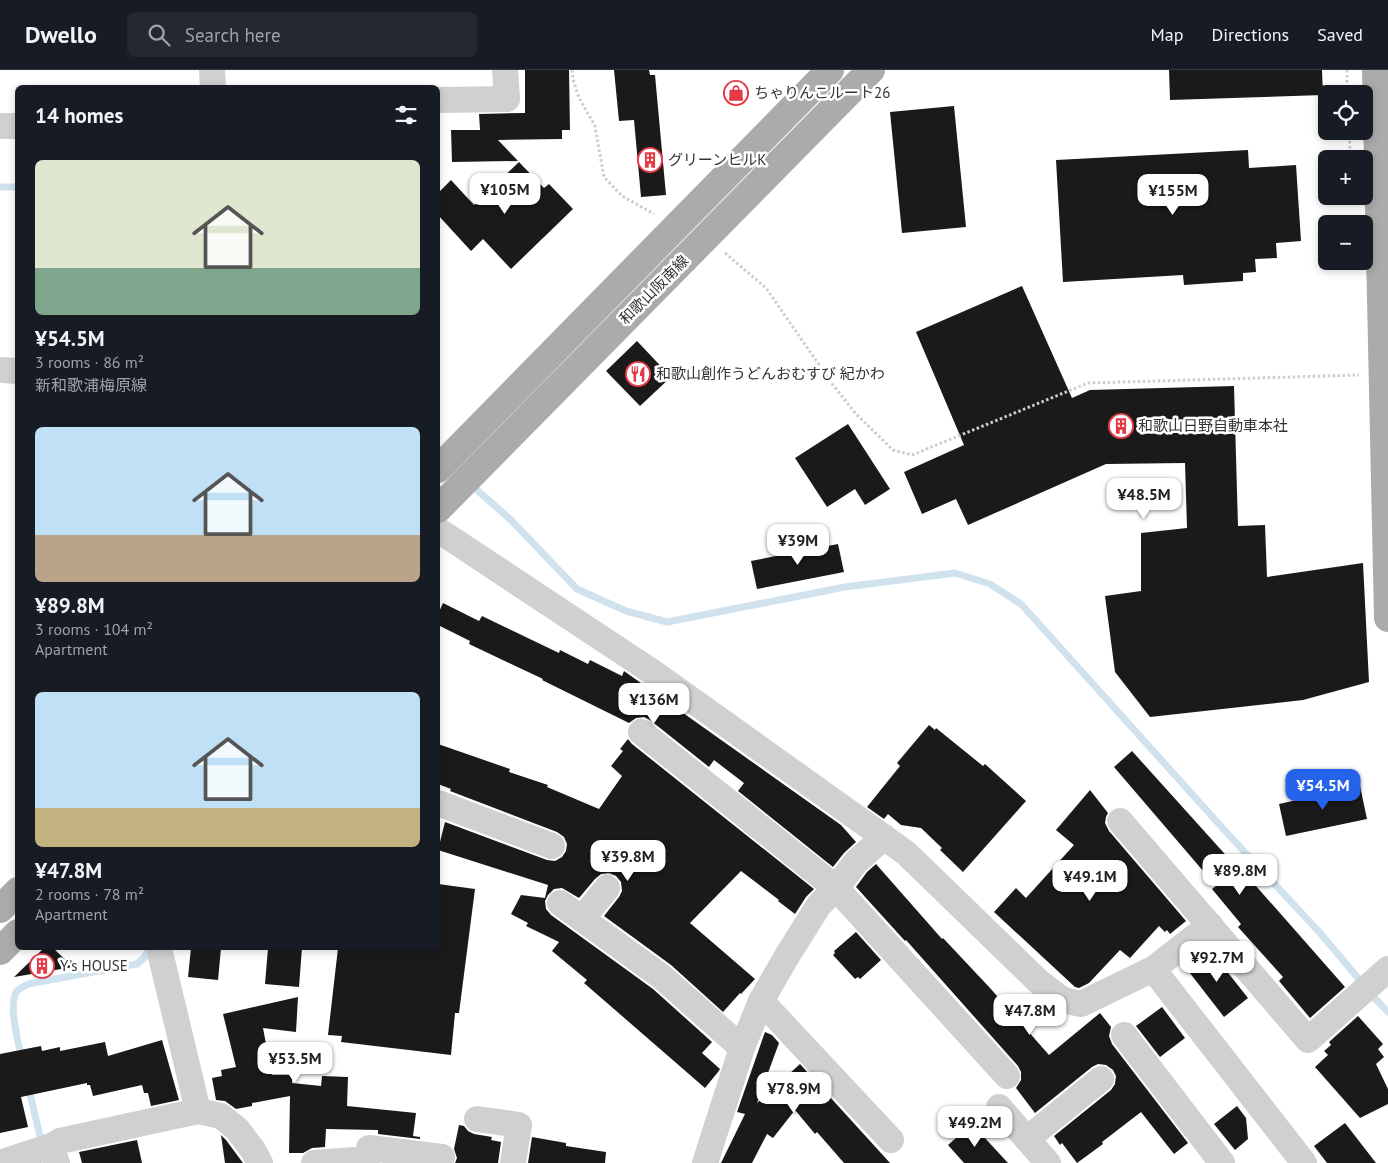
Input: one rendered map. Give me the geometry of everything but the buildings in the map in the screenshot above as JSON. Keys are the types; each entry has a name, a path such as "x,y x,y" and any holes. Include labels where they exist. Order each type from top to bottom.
{"main road":[{"name":"和歌山阪南線","path":"440,467 470,437 668,221 830,70"},
{"name":"和歌山阪南線","path":"440,513 493,453 709,246 871,70"},
{"path":"1376,70 1385,344 1388,618"},
{"path":"668,221 709,246"},
{"path":"0,909 15,894"},
{"path":"0,951 15,936"}],"street":[{"path":"212,70 213,85"},
{"path":"440,100 508,99 506,70"},
{"path":"0,126 15,126"},
{"path":"0,370 15,371"},
{"path":"440,515 654,673 906,853 1039,982 1063,1000 1081,1004 1153,969 1210,924"},
{"path":"641,732 836,888 1007,1076"},
{"path":"440,804 552,846"},
{"path":"1120,820 1308,1040 1383,973"},
{"path":"705,1163 742,1048 761,1001 786,956 819,905 836,888 856,862 884,837"},
{"path":"582,919 607,888"},
{"path":"560,902 662,977 742,1048"},
{"path":"159,950 198,1110"},
{"path":"1153,969 1304,1163"},
{"path":"761,1001 892,1140"},
{"path":"1124,1035 1222,1163"},
{"path":"1027,1139 1101,1079"},
{"path":"999,1107 1048,1163"},
{"path":"0,1163 49,1152 60,1141 198,1110 221,1116 237,1129 260,1163"},
{"path":"478,1119 519,1125 513,1163"},
{"path":"314,1163 367,1159 369,1148 442,1157"}],"path":[{"path":"572,70 579,98 594,126 604,177 622,196 668,221"},
{"path":"1346,70 1347,85"},
{"path":"709,246 766,288 833,385 856,414 893,450 912,455 1088,383 1364,375"}],"waterway":[{"path":"0,187 15,187"},
{"path":"469,483 510,519 577,589 626,611 667,622 845,587 955,573 990,584 1021,604 1227,833 1321,934 1363,984"},
{"path":"22,1058 16,1034 13,1005 14,997 18,990 28,984 137,964 145,957 148,950"},
{"path":"1369,992 1388,1012"},
{"path":"28,1086 42,1144"}],"place":[{"name":"ちゃりんこルート26","path":"736,93"},
{"name":"グリーンヒルK","path":"650,160"},
{"name":"和歌山創作うどんおむすび 紀かわ","path":"638,374"},
{"name":"和歌山日野自動車本社","path":"1121,426"},
{"name":"Y's HOUSE","path":"42,966"}]}
